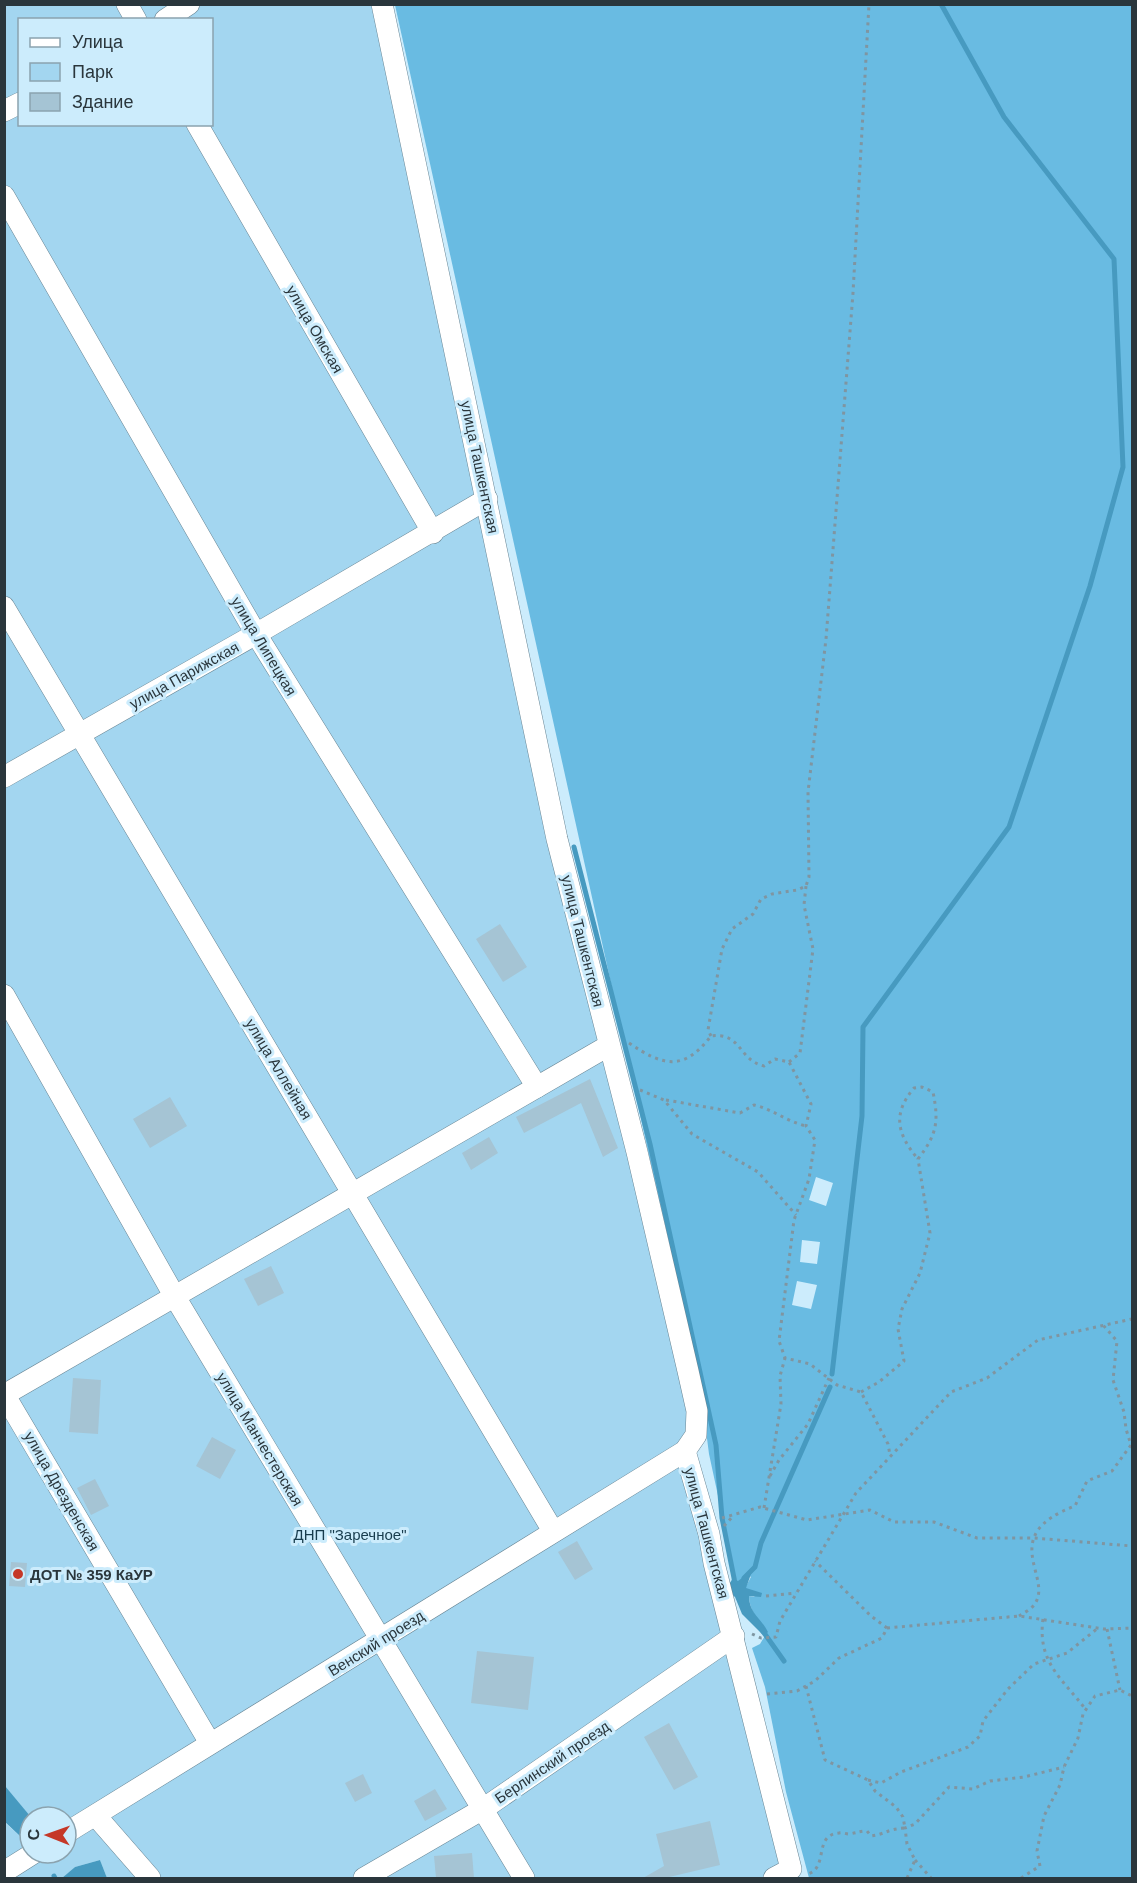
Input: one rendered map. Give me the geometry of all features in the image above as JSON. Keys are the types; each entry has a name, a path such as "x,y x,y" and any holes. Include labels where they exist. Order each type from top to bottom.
{"street":[{"path":"127,4 135,18"},
{"path":"168,18 189,4"},
{"name":"улица Ташкентская","path":"382,4 557,839 618,1044 637,1152 696,1411 696,1436 685,1451 716,1524 735,1639 790,1874"},
{"path":"4,111 18,104"},
{"name":"улица Омская","path":"198,126 433,533"},
{"name":"улица Липецкая","path":"4,196 256,634 537,1087"},
{"name":"улица Парижская","path":"4,777 433,533 487,499"},
{"name":"улица Аллейная","path":"4,607 553,1531"},
{"name":"улица Манчестерская","path":"4,994 175,1297 524,1878"},
{"path":"5,1395 353,1192 537,1087 618,1044"},
{"name":"улица Дрезденская","path":"5,1395 210,1743"},
{"name":"Венский проезд","path":"78,1826 685,1451"},
{"name":"Берлинский проезд","path":"364,1878 483,1809 735,1639"},
{"path":"96,1816 150,1878"},
{"path":"4,1872 18,1863"}],"path":[{"path":"789,1062 800,1053 813,949 804,905 810,853 808,792 825,651 853,293 869,4"},
{"path":"711,1036 708,1030 722,949 732,929 753,914 761,899 806,886"},
{"path":"618,1044 671,1062 683,1061 699,1051 711,1036 724,1034 732,1038 753,1063 764,1066 775,1059 789,1062"},
{"path":"789,1062 811,1104 806,1126"},
{"path":"785,1358 810,1364 837,1385 861,1392 879,1382 904,1361 898,1329 902,1309 928,1251 930,1233 918,1159 911,1151 898,1114 904,1100 914,1088 922,1087 933,1092 936,1131 918,1159"},
{"path":"640,1090 664,1100 740,1113 754,1104 767,1108 779,1118 806,1126 815,1140 809,1179 796,1215 779,1328 779,1341 785,1358 780,1376 781,1404 764,1508"},
{"path":"664,1100 692,1134 758,1172 796,1215"},
{"path":"735,1639 752,1634 761,1638 776,1637 780,1621 856,1493 951,1392 987,1378 1038,1340 1132,1319"},
{"path":"1019,1616 1034,1605 1039,1595 1038,1580 1032,1567 1030,1553 1034,1538 1058,1513 1075,1506 1087,1481 1112,1471 1131,1444 1124,1412 1113,1380 1117,1341 1103,1326"},
{"path":"769,1478 779,1460 808,1424 829,1378"},
{"path":"861,1392 888,1444 890,1455"},
{"path":"716,1524 736,1514 764,1508 807,1520 870,1510 894,1522 934,1522 977,1538 1034,1538 1132,1546"},
{"path":"716,1524 736,1514"},
{"path":"815,1561 871,1616 887,1628 1019,1616 1107,1629 1132,1628"},
{"path":"766,1596 796,1593"},
{"path":"1043,1619 1044,1647 1048,1661 1064,1686 1086,1710"},
{"path":"747,1695 797,1691 815,1681 839,1658 882,1638 887,1628"},
{"path":"806,1686 825,1760 868,1780 881,1783 901,1772 968,1748 980,1736 983,1721 1008,1689 1034,1664 1067,1653 1098,1628"},
{"path":"1107,1629 1120,1690"},
{"path":"1021,1878 1040,1866 1037,1851 1044,1816 1060,1785 1064,1767 1078,1738 1086,1710 1095,1696 1120,1690 1132,1696"},
{"path":"790,1874 813,1873 821,1860 822,1844 825,1839 839,1833 867,1831 872,1836 882,1835 889,1829 905,1828 915,1824 949,1787 973,1789 990,1781 1024,1777 1064,1767"},
{"path":"868,1780 875,1791 896,1807 903,1817 907,1844 915,1860 932,1878"},
{"path":"906,1878 915,1860"}],"green space":[{"name":"ДНП \"Заречное\"","path":"5,5 382,5 483,479 688,1371 687,1459 787,1867 801,1878 107,1878 100,1860 75,1867 62,1878 5,1878 4,1822 18,1834 18,1865 78,1865 78,1805 19,1805 4,1786"}],"shaded area":[{"path":"395,5 1132,5 1132,1878 809,1878 786,1792 765,1687 752,1648 760,1644 766,1634 751,1606 749,1596 755,1597 745,1588 751,1577 747,1574 738,1582 736,1579 709,1454 701,1391","holes":["816,1177 833,1183 826,1206 809,1200","802,1240 820,1242 817,1264 800,1262","797,1281 817,1285 811,1309 792,1305"]},
{"path":"747,1574 751,1574 746,1588 762,1593 761,1597 749,1596 751,1607 768,1632 766,1634 762,1634 742,1614 735,1597 729,1592 728,1586 733,1578 738,1581"},
{"path":"5,1786 21,1805 18,1805 18,1834 5,1822"},
{"path":"100,1860 107,1878 62,1878 75,1867"}],"building":[{"path":"500,924 527,967 503,982 476,939"},
{"path":"590,1079 618,1148 603,1157 581,1103 524,1133 516,1117"},
{"path":"170,1097 187,1126 150,1148 133,1119"},
{"path":"489,1137 498,1153 471,1170 462,1153"},
{"path":"271,1266 284,1293 258,1306 244,1279"},
{"path":"73,1378 101,1380 98,1434 69,1432"},
{"path":"212,1437 236,1450 220,1479 196,1466"},
{"path":"95,1479 109,1506 91,1515 77,1488"},
{"path":"577,1541 593,1569 575,1580 558,1552"},
{"name":"ДОТ № 359 КаУР","path":"11,1562 27,1563 25,1587 9,1586"},
{"path":"477,1651 534,1657 528,1710 471,1703"},
{"path":"669,1723 698,1777 674,1790 644,1737"},
{"path":"363,1774 372,1793 355,1802 345,1783"},
{"path":"435,1789 447,1809 425,1821 414,1801"},
{"path":"710,1821 720,1865 665,1878 643,1878 664,1866 656,1834"},
{"path":"472,1853 474,1878 436,1878 434,1856"}],"waterway":[{"path":"832,1374 862,1116 863,1027 1009,827 1090,586 1123,467 1114,259 1004,117 941,4"},
{"path":"574,847 650,1144 716,1445 722,1518 735,1583"},
{"path":"744,1578 755,1567 761,1543 830,1387"},
{"path":"762,1630 784,1661"}],"place":[{"name":"ДОТ № 359 КаУР","path":"18,1574"}]}
